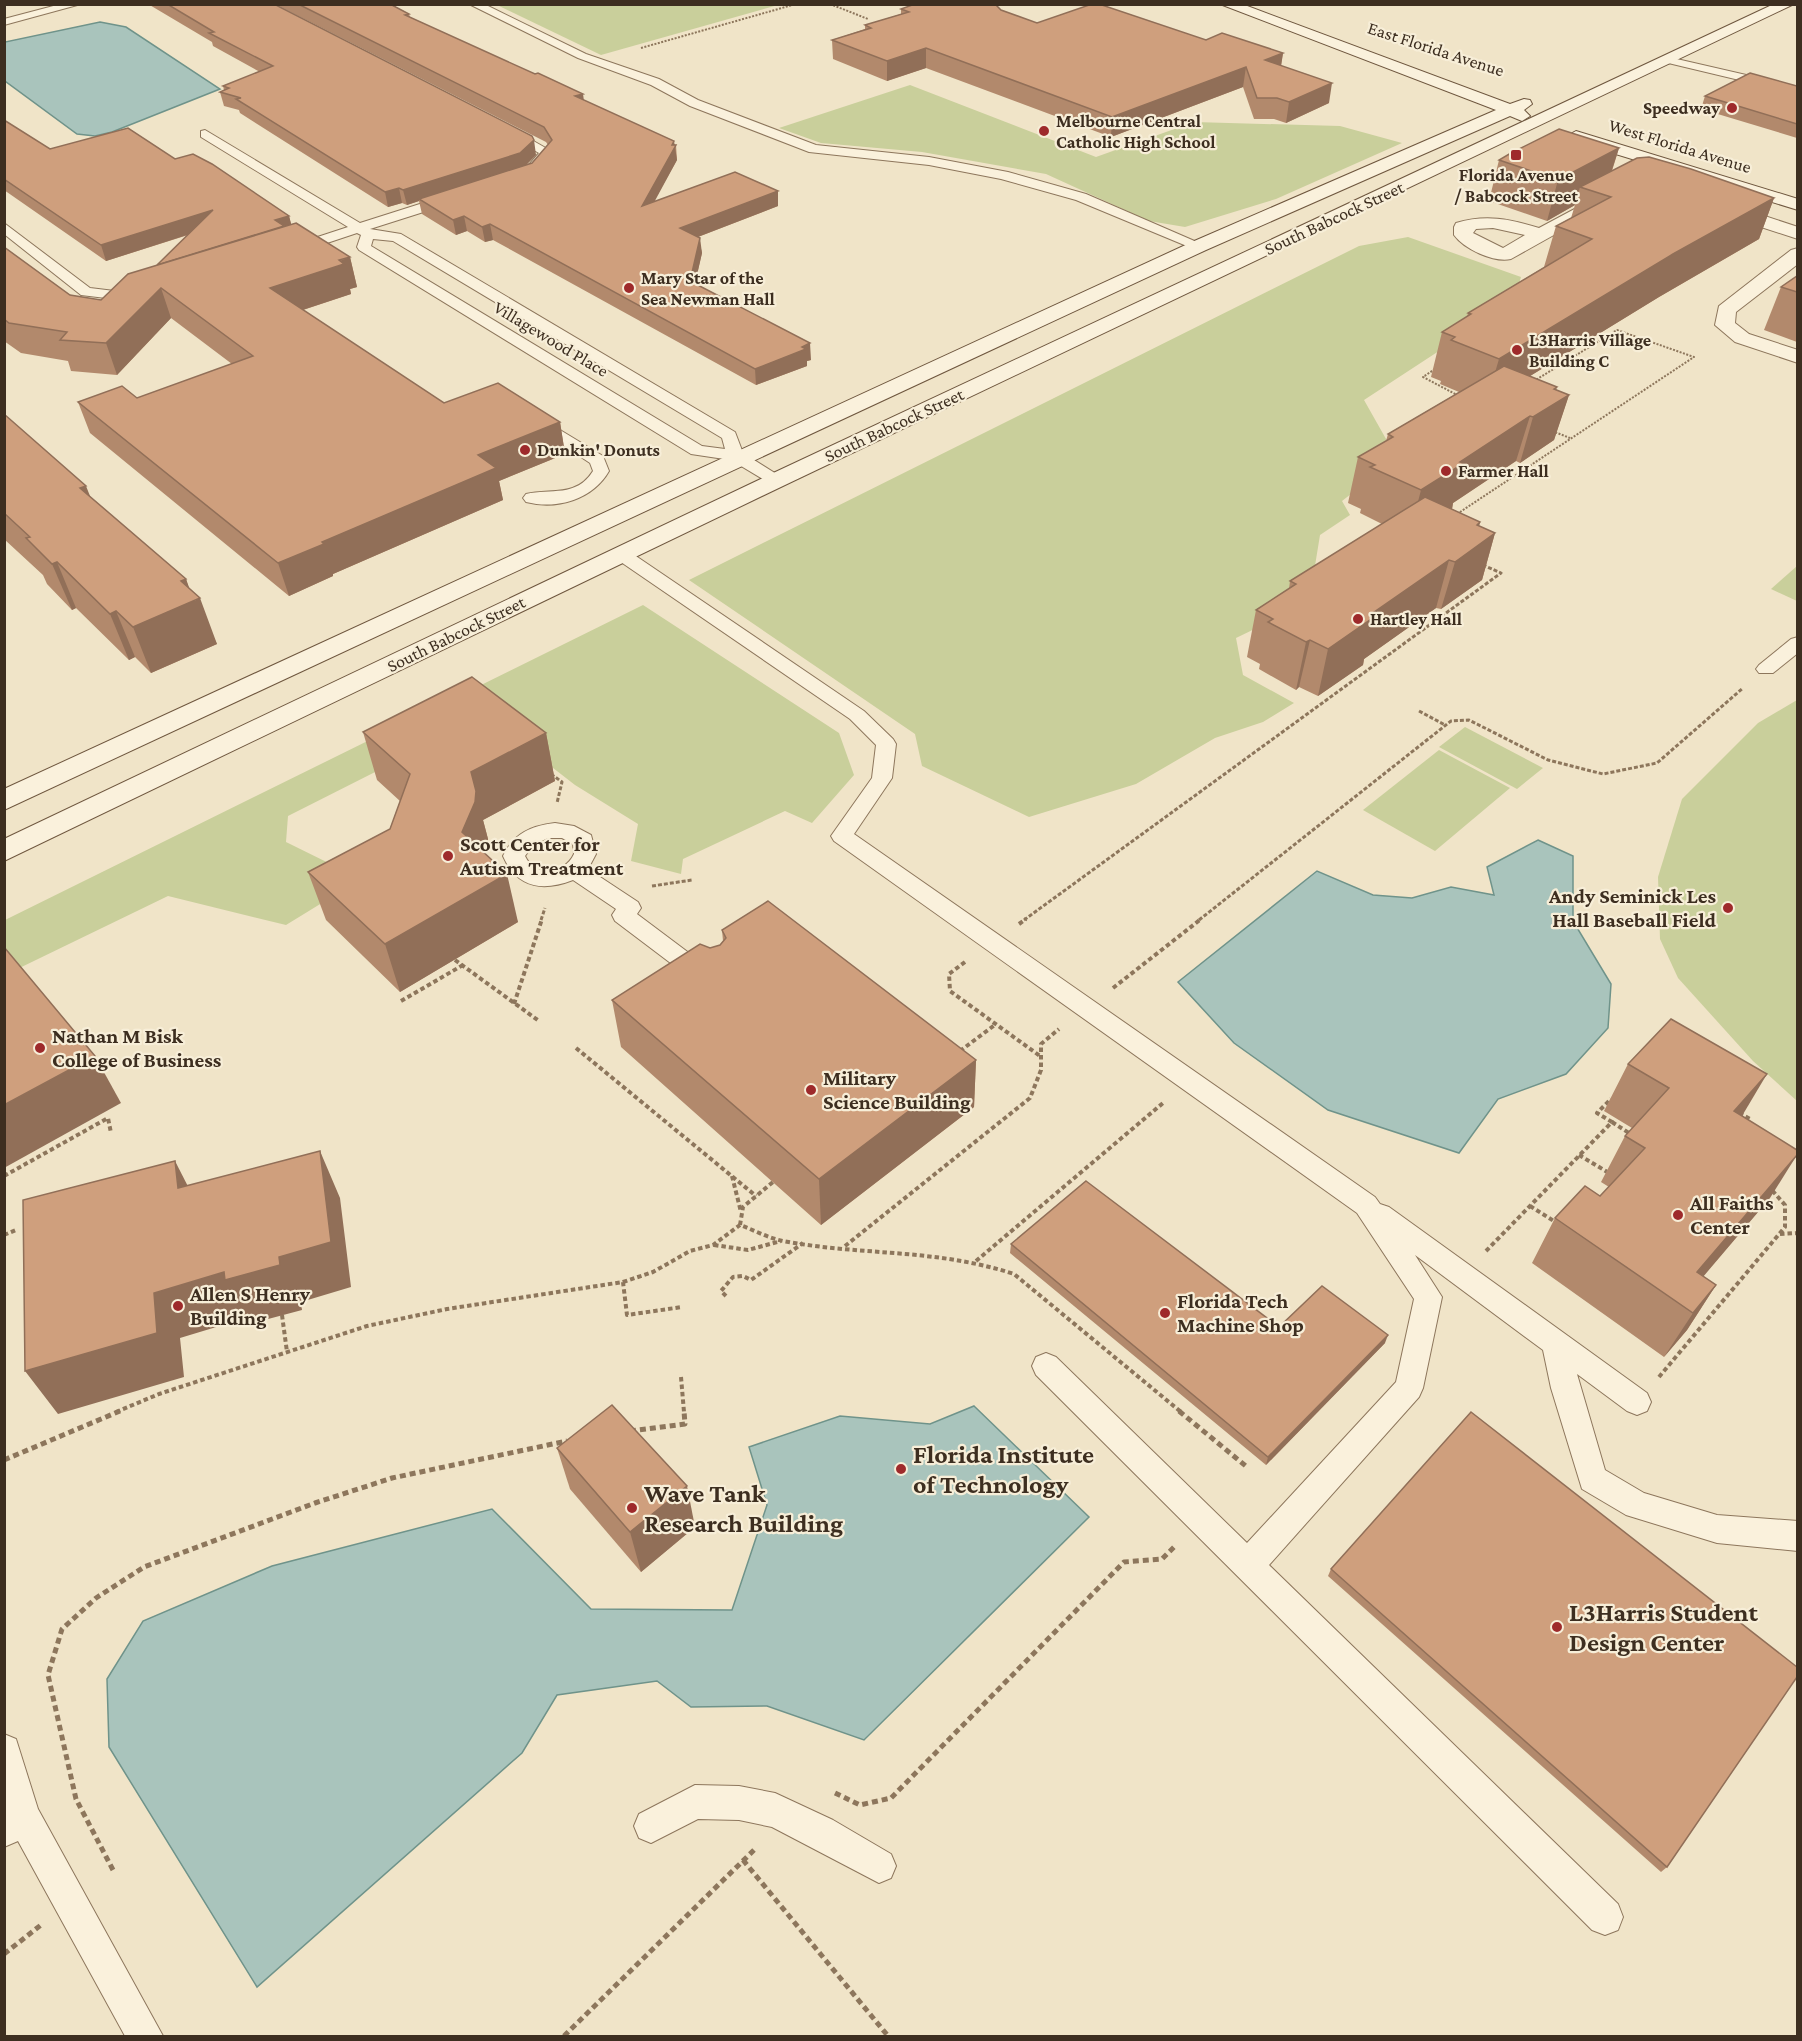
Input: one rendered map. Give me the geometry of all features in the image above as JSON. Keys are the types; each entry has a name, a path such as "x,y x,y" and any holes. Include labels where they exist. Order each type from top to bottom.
{"main road":[{"name":"East Florida Avenue","path":"1228,4 1535,99 1562,110"},
{"name":"East Florida Avenue","path":"1228,4 1512,110 1536,123"},
{"name":"South Babcock Street","path":"4,851 621,554 1787,4"},
{"name":"South Babcock Street","path":"4,801 1199,246 1535,99"},
{"name":"West Florida Avenue","path":"1562,110 1582,116"},
{"name":"West Florida Avenue","path":"1536,123 1797,205"},
{"path":"1541,234 1619,190 1631,189"},
{"path":"1709,204 1797,233"},
{"path":"1797,254 1726,310 1725,325 1742,338 1797,357"}],"lane":[{"path":"4,22 76,4"},
{"path":"474,4 591,60 655,82 694,103 767,133 814,149 929,161 1003,175 1081,198 1199,246"},
{"path":"1668,60 1797,91"},
{"path":"496,124 545,151 546,156 541,164 519,176"},
{"name":"Villagewood Place","path":"205,134 364,231 396,237 729,435 739,458"},
{"path":"282,253 364,231 462,195"},
{"path":"4,228 86,291 139,298 157,292"},
{"name":"Villagewood Place","path":"364,231 364,247 697,450 739,458 777,480"},
{"path":"453,302 486,291"},
{"path":"524,412 597,460 601,471 596,481 583,491 560,499 532,498"},
{"path":"621,554 857,715 886,744 882,778 842,836 1366,1205 1637,1402"},
{"path":"1766,669 1797,643"},
{"path":"574,870 717,985"},
{"path":"1248,1565 1409,1388 1428,1297 1366,1205"},
{"path":"1556,1343 1565,1388 1593,1479 1637,1505 1718,1529 1797,1536"},
{"path":"1047,1366 1605,1917"},
{"path":"4,1751 14,1823 146,2037"},
{"path":"651,1826 695,1802 739,1803 775,1810 821,1832 879,1866"}],"path":[{"path":"591,60 796,4"},
{"path":"830,4 868,19"},
{"path":"1453,517 1694,357 1617,330 1529,384"},
{"path":"1442,364 1423,377 1466,399"},
{"path":"1548,429 1571,438"},
{"path":"1011,930 1501,573 1480,563"},
{"path":"1108,992 1451,722 1469,720 1548,760 1570,767 1603,774 1630,770 1657,763 1766,669"},
{"path":"1419,711 1445,725"},
{"path":"544,769 562,782 557,804"},
{"path":"455,960 539,1021"},
{"path":"967,961 949,974 950,991 1041,1057"},
{"path":"401,1001 463,965"},
{"path":"959,1052 996,1024"},
{"path":"845,1246 1030,1098 1041,1071 1041,1044 1065,1025"},
{"path":"576,1048 756,1196"},
{"path":"1619,1091 1597,1113 1640,1140"},
{"path":"975,1261 1170,1096"},
{"path":"1730,1108 1750,1119 1757,1126"},
{"path":"4,1176 108,1118 111,1133"},
{"path":"1743,1126 1750,1119"},
{"path":"1478,1259 1612,1122"},
{"path":"1579,1155 1609,1173"},
{"path":"732,1176 742,1215"},
{"path":"4,1460 159,1395 367,1326 447,1309 623,1282 653,1272 690,1251 714,1245 740,1225 743,1207 773,1182"},
{"path":"1637,1402 1785,1227 1788,1211 1779,1194 1760,1182"},
{"path":"1530,1206 1560,1225"},
{"path":"740,1225 781,1240 913,1251 975,1261 1014,1274 1247,1467"},
{"path":"4,1235 16,1230"},
{"path":"1780,1234 1797,1233"},
{"path":"714,1245 729,1251 745,1253 781,1240"},
{"path":"726,1296 721,1291 733,1277 743,1276 751,1280 803,1243"},
{"path":"623,1282 627,1315 682,1306"},
{"path":"282,1316 287,1352"},
{"path":"618,1432 685,1424 681,1377"},
{"path":"113,1870 76,1799 48,1675 62,1629 96,1599 144,1567 315,1503 392,1478 578,1439"},
{"path":"568,1441 575,1448"},
{"path":"829,1791 860,1804 891,1798 1124,1562 1162,1559 1180,1542"},
{"path":"564,2037 753,1850"},
{"path":"743,1860 888,2037"},
{"path":"4,1954 42,1925"}],"green space":[{"path":"497,5 778,5 601,55"},
{"path":"910,85 1096,157 1194,122 1340,126 1402,143 1276,199 1185,227 1149,221 1046,174 922,152 821,143 779,128"},
{"path":"1408,237 1521,277 1508,319 1468,332 1364,400 1390,446 1387,466 1342,501 1350,515 1320,535 1313,578 1267,623 1236,638 1243,675 1294,703 1263,722 1215,738 1136,784 1029,817 922,766 915,734 689,580 1359,246"},
{"path":"1797,566 1797,601 1771,589"},
{"path":"643,605 839,733 854,775 812,823 785,811 683,859 681,874 631,861 638,824 575,785 486,716 288,816 286,842 361,879 286,925 168,896 5,975 5,920"},
{"name":"Andy Seminick Les Hall Baseball Field","path":"1797,700 1797,1101 1753,1061 1678,978 1660,939 1658,877 1682,799 1758,723"},
{"path":"1465,727 1543,768 1517,789 1439,747"},
{"path":"1439,750 1510,788 1435,851 1363,810"}],"water":[{"path":"100,22 126,27 220,89 112,132 95,136 77,134 5,81 5,42"},
{"path":"1538,840 1573,856 1573,921 1611,984 1608,1028 1566,1074 1498,1099 1459,1153 1328,1110 1234,1043 1178,982 1317,871 1373,895 1412,898 1451,887 1494,895 1487,867"},
{"path":"974,1406 1089,1517 864,1740 767,1706 691,1707 657,1681 557,1695 522,1753 257,1987 109,1747 107,1679 143,1621 272,1566 492,1509 591,1609 732,1610 767,1505 749,1447 840,1416 930,1424"}],"building":[{"path":"167,4 274,4 532,136 534,140 520,153 403,190 399,188 385,192 236,99 241,98 220,92 229,88 223,86 273,66 209,33 214,32"},
{"path":"298,4 390,4 409,14 405,15 583,94 575,96 674,141 672,145 676,145 642,206 735,172 778,191 680,228 700,238 690,281 810,343 802,347 806,349 755,369 490,224 482,227 464,216 453,220 419,199 532,163 552,140 544,127"},
{"path":"915,4 995,4 1001,10 1037,23 1092,4 1099,4 1206,40 1222,33 1283,53 1265,60 1332,83 1289,102 1277,98 1257,98 1246,67 1112,117 926,48 887,61 832,40 871,28 865,25 909,12 901,9"},
{"path":"1750,73 1797,86 1797,124 1705,96"},
{"path":"4,120 50,149 128,128 175,159 193,154 212,164 289,216 275,220 284,226 157,265 213,210 101,245 4,179"},
{"path":"1559,129 1619,148 1558,180 1499,160 1511,153"},
{"path":"1649,157 1774,198 1673,254 1499,359 1451,340 1455,337 1442,332 1471,314 1468,313 1592,239 1556,226 1611,197 1580,187 1637,158"},
{"path":"296,223 350,257 339,260 344,264 270,288 444,403 498,383 560,422 478,455 496,468 278,563 78,402 122,386 137,398 253,356 161,288 106,343 60,340 67,332 9,323 4,319 4,247 70,295 101,300 128,274"},
{"path":"1797,276 1797,292 1781,287"},
{"path":"1504,366 1557,387 1554,389 1569,395 1533,417 1530,416 1460,462 1464,463 1421,490 1370,467 1375,465 1358,457 1393,437 1388,434"},
{"path":"4,414 86,486 80,488 186,579 181,581 200,598 133,627 116,611 110,614 57,562 52,564 26,538 30,537 4,513"},
{"path":"1425,497 1480,522 1477,525 1495,533 1455,562 1449,560 1370,615 1374,617 1328,649 1310,640 1306,642 1268,622 1273,619 1256,610 1296,584 1290,581"},
{"path":"472,677 546,733 471,772 476,791 475,802 462,832 507,874 385,944 308,872 390,829 410,774 363,732"},
{"name":"Military Science Building","path":"768,901 976,1060 819,1179 612,1000 700,944 710,948 720,945 726,938 722,930"},
{"path":"4,947 95,1056 4,1105"},
{"name":"All Faiths Center","path":"1671,1019 1767,1074 1734,1111 1797,1150 1797,1155 1697,1272 1716,1285 1693,1313 1555,1218 1585,1186 1600,1196 1645,1148 1625,1136 1669,1088 1628,1064"},
{"path":"320,1151 331,1242 279,1257 280,1265 225,1280 224,1272 154,1293 157,1333 25,1371 23,1200 175,1161 178,1188"},
{"name":"Florida Tech Machine Shop","path":"1086,1181 1279,1327 1322,1286 1388,1335 1268,1457 1011,1244"},
{"path":"612,1405 687,1486 630,1532 557,1448"},
{"name":"L3Harris Student Design Center","path":"1471,1412 1797,1667 1797,1677 1667,1867 1331,1569"}],"place":[{"name":"Speedway","path":"1732,108"},
{"name":"Melbourne Central Catholic High School","path":"1044,131"},
{"name":"Florida Avenue / Babcock Street","path":"1516,155"},
{"name":"Mary Star of the Sea Newman Hall","path":"629,288"},
{"name":"L3Harris Village Building C","path":"1517,350"},
{"name":"Dunkin' Donuts","path":"525,450"},
{"name":"Farmer Hall","path":"1446,471"},
{"name":"Hartley Hall","path":"1358,619"},
{"name":"Scott Center for Autism Treatment","path":"448,856"},
{"name":"Andy Seminick Les Hall Baseball Field","path":"1728,908"},
{"name":"Nathan M Bisk College of Business","path":"40,1048"},
{"name":"Military Science Building","path":"811,1090"},
{"name":"All Faiths Center","path":"1678,1215"},
{"name":"Allen S Henry Building","path":"178,1306"},
{"name":"Florida Tech Machine Shop","path":"1165,1313"},
{"name":"Florida Institute of Technology","path":"901,1469"},
{"name":"Wave Tank Research Building","path":"632,1508"},
{"name":"L3Harris Student Design Center","path":"1557,1627"}]}
